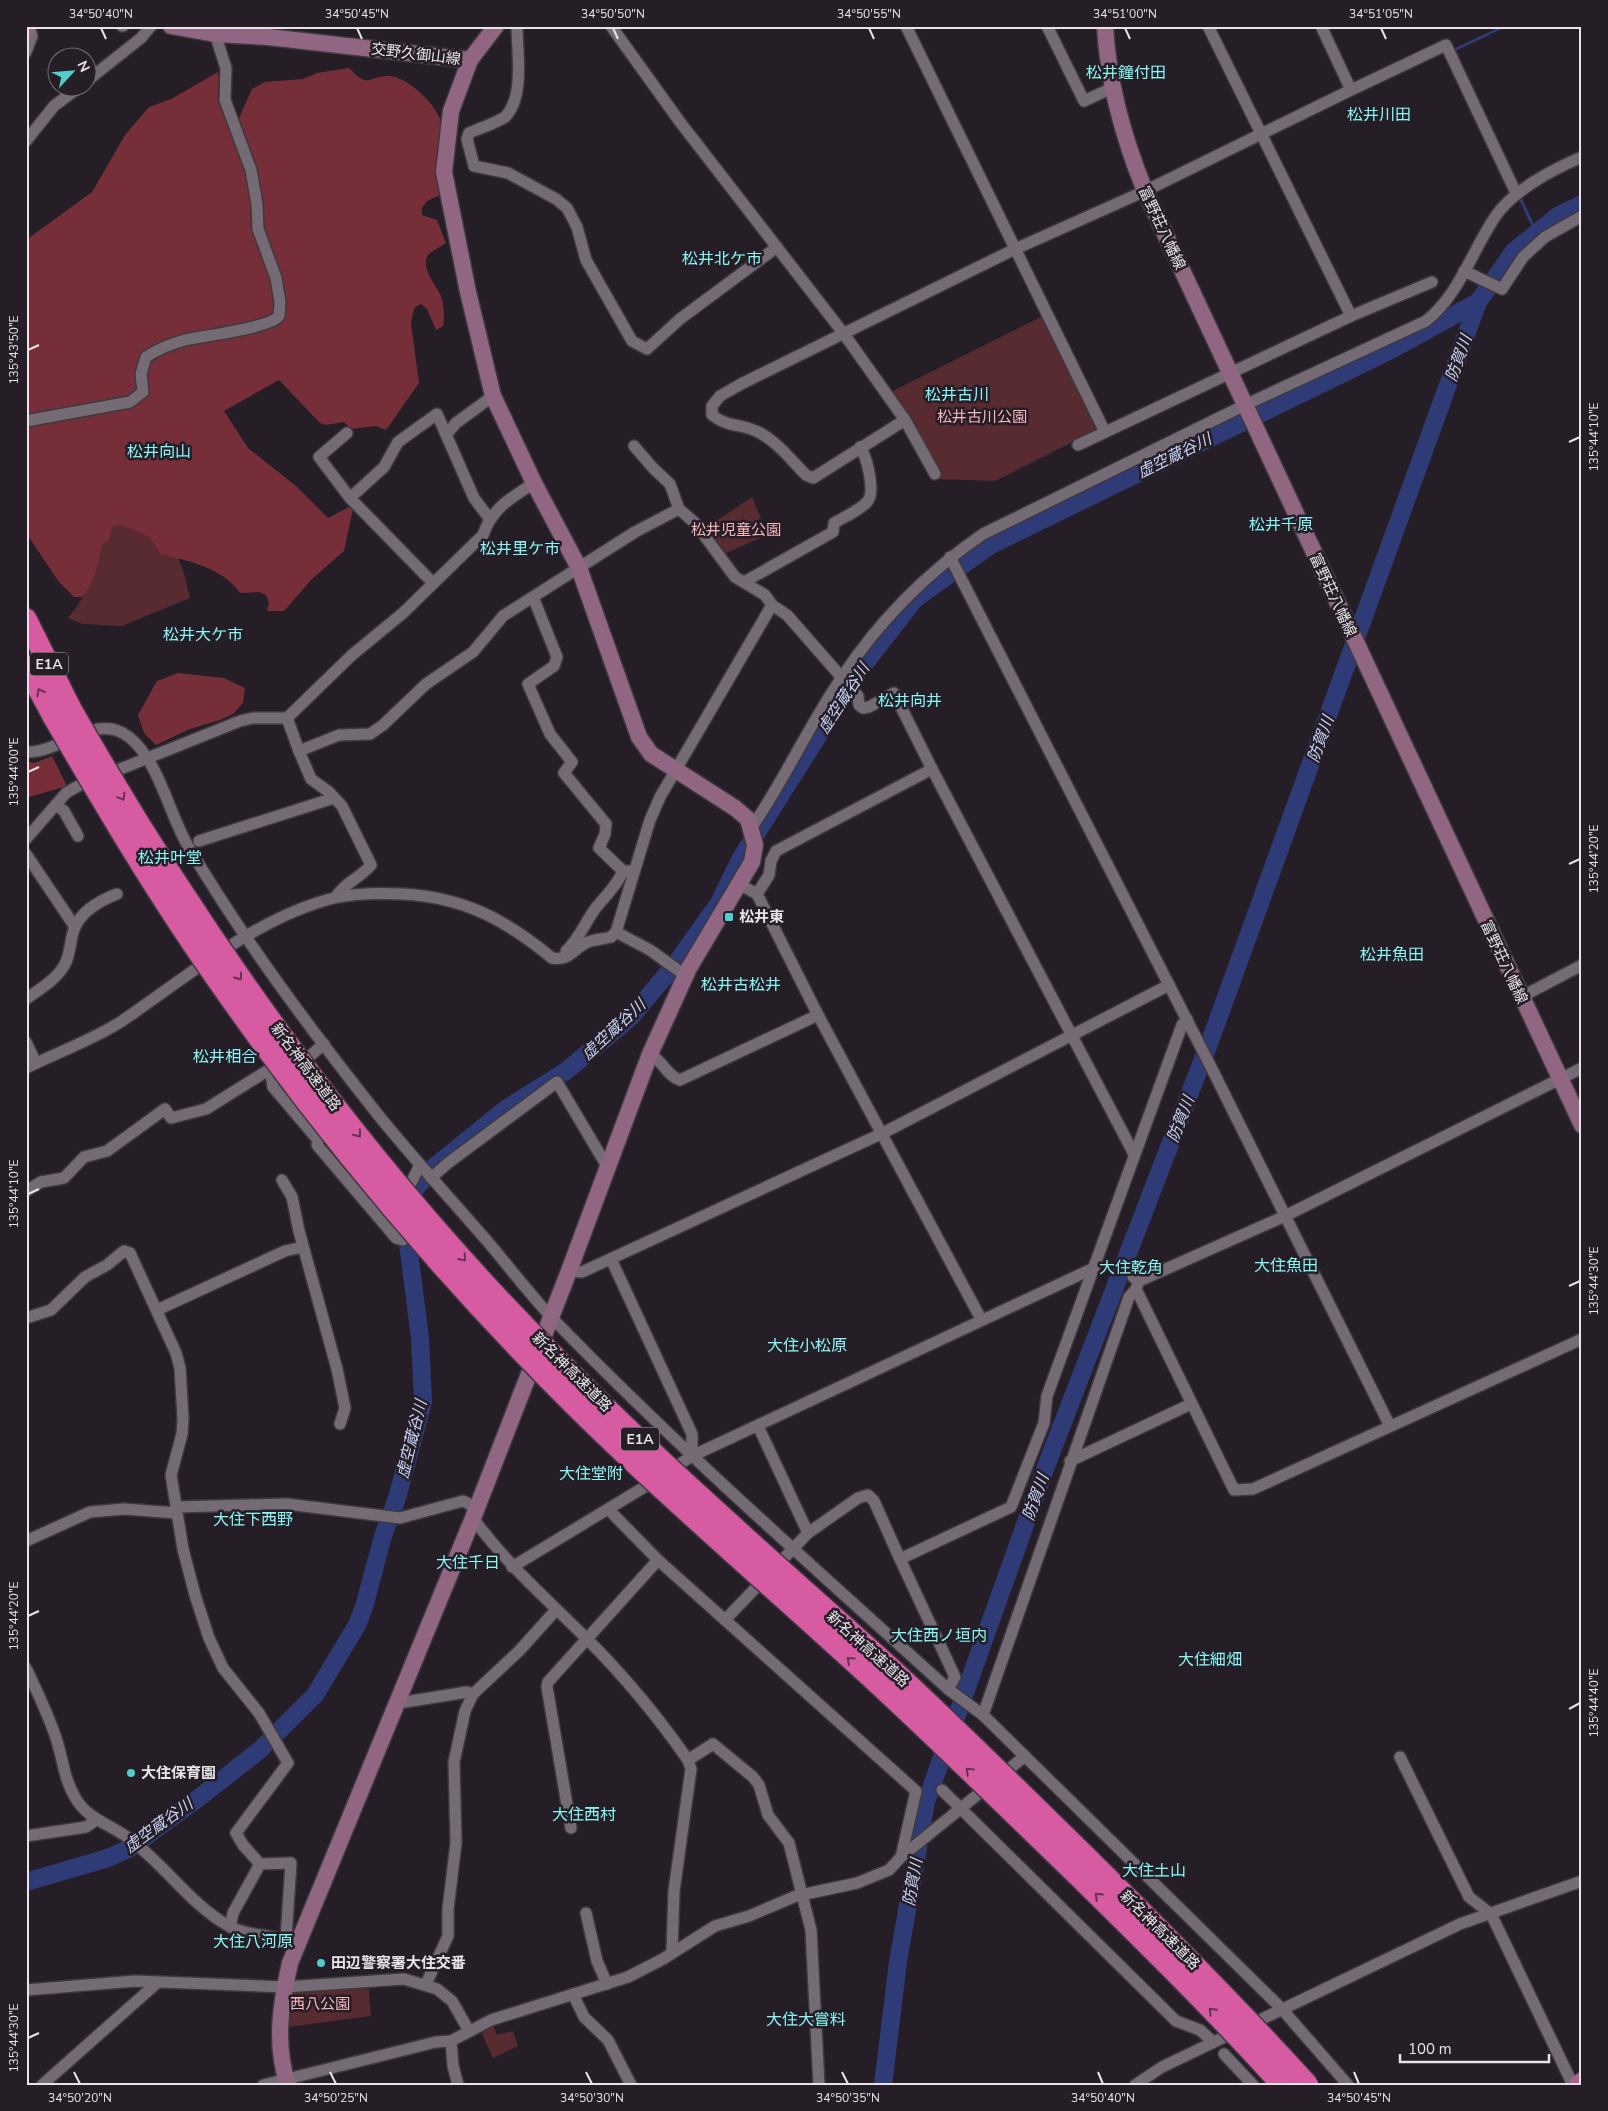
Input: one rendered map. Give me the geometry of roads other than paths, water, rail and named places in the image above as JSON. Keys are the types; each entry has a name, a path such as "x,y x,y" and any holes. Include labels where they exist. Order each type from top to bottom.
{"highway":[{"name":"新名神高速道路","path":"26,619 63,713 144,869 216,978 302,1095 392,1206 482,1308 573,1403 892,1698 997,1798 1149,1946 1282,2085"},
{"name":"新名神高速道路","path":"26,666 63,713 216,945 300,1061 377,1158 484,1282 576,1378 896,1673 1138,1907 1263,2035 1308,2085"}],"street":[{"path":"26,31 28,26"},
{"path":"26,52 32,36 28,26"},
{"path":"98,72 141,38 151,26"},
{"name":"交野久御山線","path":"170,26 215,34 268,37 470,60 496,26"},
{"path":"516,26 518,80 516,95 504,117 470,133 467,139 474,166 508,173 556,199 566,208 577,227 586,260 632,341 647,349 680,319 778,246"},
{"path":"611,26 680,122 778,246 844,334 905,420 935,474"},
{"path":"906,26 1106,432"},
{"path":"1047,26 1084,101 1112,88"},
{"name":"富野荘八幡線","path":"1105,26 1112,88 1120,123 1145,191 1582,1125"},
{"path":"1208,26 1351,316"},
{"path":"1321,26 1351,90"},
{"path":"26,421 130,402 143,392 141,374 146,357 160,348 185,340 264,324 277,319 279,316 280,302 276,278 258,229 257,204 251,170 225,100 226,68 215,34"},
{"path":"905,420 813,478 806,475 771,441 755,430 722,423 712,415 712,406 720,396 1016,249 1145,191 1446,45 1516,193"},
{"path":"292,1942 397,1701 475,1513 569,1271 650,1054 686,976 752,862 753,834 748,819 735,808 650,754 639,737 579,568 534,483 493,396 468,292 444,172 451,111 470,60"},
{"path":"26,141 54,106 65,98"},
{"path":"753,834 771,799 842,677 884,623 950,557 983,534 1248,413 1426,321 1441,309 1496,215 1516,193 1582,157"},
{"path":"1464,270 1502,290 1523,257 1545,237 1582,216"},
{"path":"1078,445 1351,316 1432,282"},
{"path":"446,435 456,423 493,396"},
{"path":"350,498 384,467 398,442 437,414 474,498 489,518"},
{"path":"347,433 318,457 350,498 433,584"},
{"path":"634,446 670,484 679,509 695,524 735,577 765,595 772,605 787,615 858,696 860,705 863,708 869,707 894,693 1134,1154"},
{"path":"744,582 833,532 834,523 866,504 870,498 869,468 865,453 860,447"},
{"path":"26,839 66,793 78,786 240,721 253,718 287,718 352,655 403,613 483,535 489,518 509,499 534,483"},
{"path":"298,752 339,735 370,734 383,725 426,684 473,652 503,616 635,532 679,509"},
{"path":"950,557 1210,1064 1390,1426"},
{"path":"533,597 557,657 554,666 528,684 550,734 572,762 564,773 606,824 605,834 599,848 629,871"},
{"path":"26,1042 31,1065 121,1022 154,997 246,937 291,914 336,897 379,893 416,895 451,900 486,912 510,926 552,958 558,960 570,956 590,941 611,937 616,932 629,871 650,820 675,771 772,605"},
{"path":"287,718 298,752 312,780 342,806 370,865 362,876 342,887 336,897"},
{"path":"26,752 43,752 97,727 111,728 133,740 146,758 187,845 246,937 324,1044 420,1166 551,1317 692,1456 792,1549 948,1689 983,1715 1280,2008 1348,2085"},
{"path":"757,894 769,875 771,860 776,851 932,769"},
{"path":"199,841 334,798"},
{"path":"56,805 64,811 78,836"},
{"path":"26,854 75,927"},
{"path":"558,960 576,941 629,871"},
{"path":"739,884 757,894 931,1230 981,1319"},
{"path":"26,999 49,982 66,963 75,927 98,904 117,894"},
{"path":"616,932 650,950 686,976"},
{"path":"1521,997 1582,965"},
{"path":"569,1271 582,1272 882,1134 1169,985"},
{"path":"650,1054 659,1059 674,1078 680,1080 818,1015"},
{"path":"900,1559 1011,1507 1044,1422 1047,1396 1134,1154 1182,1025 1187,1019"},
{"path":"26,1191 41,1182 64,1178 84,1157 107,1151 165,1109 171,1118 206,1109 270,1070 311,1055 324,1044"},
{"path":"983,1715 1070,1461 1136,1282 1285,1216 1582,1068"},
{"path":"270,1070 273,1088 318,1140 317,1145 396,1238 402,1240 401,1205 420,1166"},
{"path":"431,1178 448,1163 557,1082 608,1168"},
{"path":"305,1124 328,1106"},
{"path":"282,1180 292,1197 303,1247 337,1369 345,1408 340,1424"},
{"path":"157,1310 285,1251 303,1247"},
{"path":"26,1318 51,1310 85,1277 107,1265 124,1251 130,1253 176,1353 180,1368 183,1418 182,1434 171,1475 176,1510 195,1595 209,1638 223,1668 259,1713 288,1763 236,1833 260,1864"},
{"path":"611,1259 692,1434 692,1456"},
{"path":"512,1567 609,1510 692,1456 981,1319 1094,1268"},
{"path":"1136,1282 1191,1404 1234,1490 1252,1489 1582,1339"},
{"path":"1070,1461 1191,1404"},
{"path":"758,1426 808,1533"},
{"path":"725,1620 808,1533 858,1498 868,1496 874,1500 954,1677 948,1689"},
{"path":"26,1541 90,1512 124,1509 176,1510 287,1504 400,1518 463,1501 475,1513 493,1546 512,1567 587,1639 639,1694 688,1760 691,1770 674,1891 672,1952"},
{"path":"609,1510 658,1560 916,1791 903,1856"},
{"path":"572,1828 547,1686 548,1682 658,1560"},
{"path":"426,1984 448,1936 448,1909 456,1843 454,1762 465,1711 473,1694 519,1651 556,1610"},
{"path":"26,1668 56,1738 66,1778 77,1800 96,1820 129,1838 178,1882 198,1905 230,1927 244,1932 292,1942"},
{"path":"397,1701 405,1702 467,1692 473,1694"},
{"path":"688,1760 713,1744 753,1777 759,1785 768,1815 789,1843 811,1930 820,2085"},
{"path":"263,2085 287,2082 436,2042 452,2041 491,2020 628,1977 663,1959 715,1926 749,1916 801,1895 857,1883 889,1870 903,1856 1025,1756"},
{"path":"1400,1757 1469,1897 1491,1914 1573,2085"},
{"path":"942,1790 1176,2021 1200,2030 1214,2042"},
{"path":"26,1836 86,1827 96,1820"},
{"path":"260,1864 291,1863 292,1942 280,2022 280,2048 287,2082"},
{"path":"230,1927 233,1913 260,1864"},
{"path":"1135,2085 1162,2067 1280,2008 1460,1924 1582,1881"},
{"path":"586,1913 597,1961 607,1984"},
{"path":"26,1990 134,1981 285,1987 404,1979 426,1984 437,1989 452,2001 469,2031"},
{"path":"42,2085 158,1983"},
{"path":"573,1994 584,2017 608,2040 631,2085"},
{"path":"452,2041 453,2066 458,2085"},
{"path":"1224,2054 1253,2085"}],"waterway":[{"path":"1452,51 1505,26"},
{"path":"1519,196 1536,232"},
{"name":"防賀川","path":"883,2085 898,1962 926,1802 1045,1469 1213,1033 1478,302 1514,251 1559,215 1582,204"},
{"name":"虚空蔵谷川","path":"26,1882 108,1858 130,1848 261,1749 315,1695 357,1625 364,1607 383,1536 397,1498 423,1402 420,1338 407,1236 408,1205 416,1188 434,1167 507,1108 566,1071 631,1017 677,962 719,903 741,858 859,671 915,599 991,545 1389,351 1478,302"}],"place":[{"name":"松井東","path":"729,917"},
{"name":"大住保育園","path":"131,1773"},
{"name":"田辺警察署大住交番","path":"321,1963"}],"district":[{"name":"松井鐘付田","path":"1126,72"},
{"name":"松井川田","path":"1379,114"},
{"name":"松井北ケ市","path":"722,258"},
{"name":"松井古川","path":"957,394"},
{"name":"松井向山","path":"159,451"},
{"name":"松井千原","path":"1281,524"},
{"name":"松井里ケ市","path":"520,548"},
{"name":"松井大ケ市","path":"203,634"},
{"name":"松井向井","path":"910,700"},
{"name":"松井叶堂","path":"170,857"},
{"name":"松井魚田","path":"1392,954"},
{"name":"松井古松井","path":"741,984"},
{"name":"松井相合","path":"225,1056"},
{"name":"大住魚田","path":"1286,1265"},
{"name":"大住乾角","path":"1131,1267"},
{"name":"大住小松原","path":"807,1345"},
{"name":"大住堂附","path":"591,1473"},
{"name":"大住下西野","path":"253,1519"},
{"name":"大住千日","path":"468,1562"},
{"name":"大住西ノ垣内","path":"939,1635"},
{"name":"大住細畑","path":"1210,1659"},
{"name":"大住西村","path":"584,1814"},
{"name":"大住土山","path":"1154,1870"},
{"name":"大住八河原","path":"253,1941"},
{"name":"大住大嘗料","path":"806,2019"}],"park label":[{"name":"松井古川公園","path":"982,417"},
{"name":"松井児童公園","path":"736,530"},
{"name":"西八公園","path":"320,2004"}]}
